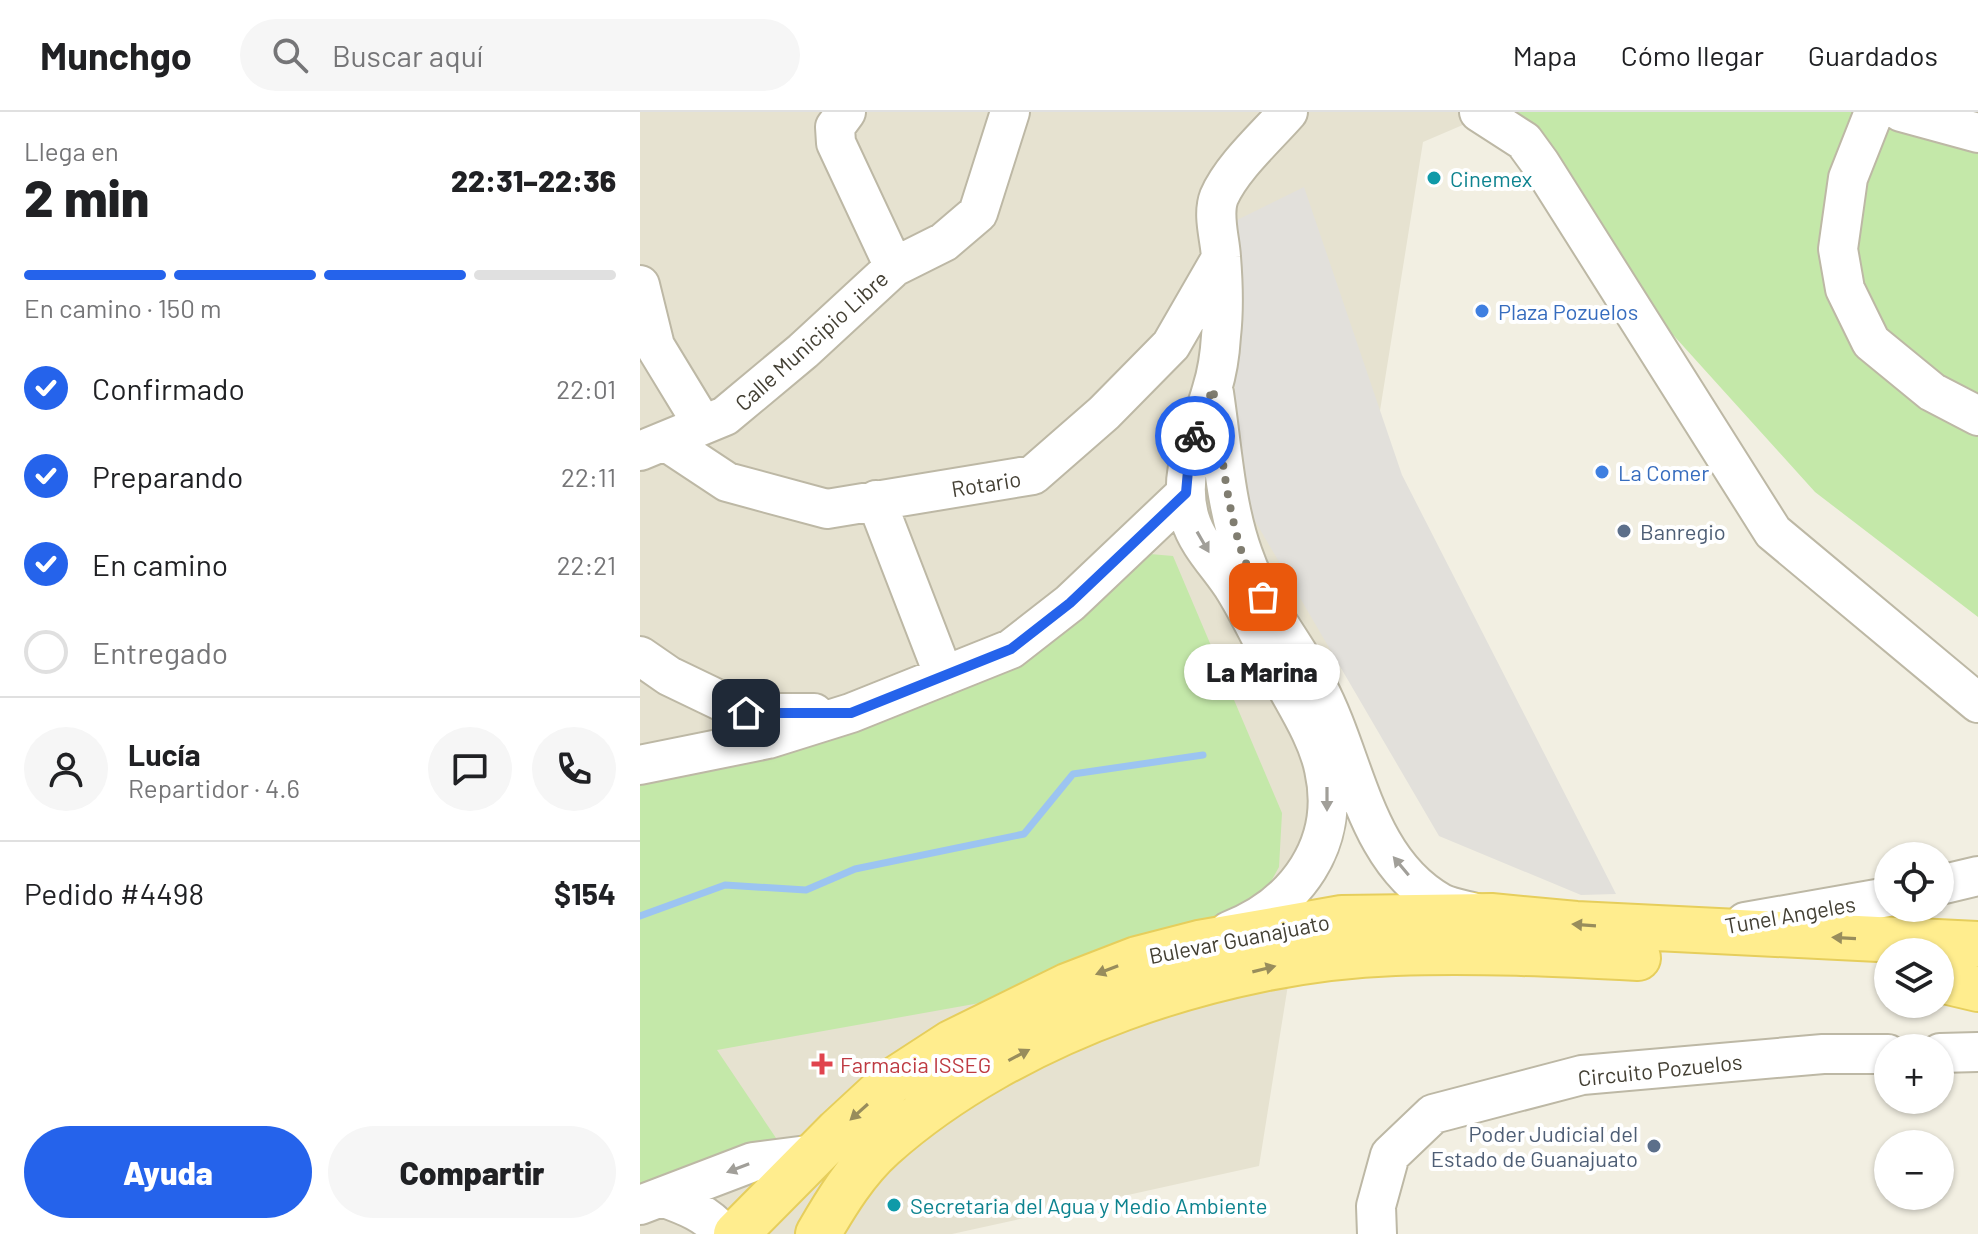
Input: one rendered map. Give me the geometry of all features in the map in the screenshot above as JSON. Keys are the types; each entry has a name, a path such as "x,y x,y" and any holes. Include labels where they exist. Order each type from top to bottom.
{"main road":[{"name":"Bulevar Guanajuato","path":"736,1234 891,1082 951,1043 1067,986 1137,959 1199,943 1342,918 1491,916 1692,931 1978,944"},
{"name":"Bulevar Guanajuato","path":"818,1234 839,1197 881,1148 946,1097 1025,1051 1106,1015 1178,990 1280,965 1395,953 1583,956 1874,969"},
{"path":"1954,973 1978,974"},
{"path":"1954,983 1978,989"}],"street":[{"path":"846,112 835,127 836,143 894,267"},
{"name":"Calle Municipio Libre","path":"653,446 725,416 803,351 894,267 944,242 978,213 1010,112"},
{"path":"1199,943 1264,915 1287,897 1305,874 1319,846 1326,819 1328,793 1316,745 1235,590 1190,520 1186,493 1190,448 1213,388 1222,335 1218,199 1229,179 1288,112"},
{"path":"1479,112 1524,141 1540,163 1773,532 1978,703"},
{"path":"1874,112 1848,178 1838,249 1845,289 1871,342 1932,392 1978,416"},
{"path":"1901,112 1978,133"},
{"name":"Rotario","path":"653,446 727,482 827,509 1033,475 1104,413 1171,345 1221,257"},
{"path":"640,285 655,346 703,425"},
{"path":"1213,388 1227,483 1243,554 1263,597 1320,690 1358,789 1384,844 1419,888 1444,904 1491,916"},
{"path":"640,765 768,739 851,713 1011,649 1070,603 1186,493"},
{"path":"876,500 944,676"},
{"path":"640,656 669,676 746,713 851,713"},
{"path":"1954,882 1978,876"},
{"name":"Tunel Angeles","path":"1692,931 1874,899"},
{"path":"1954,1053 1978,1052"},
{"name":"Circuito Pozuelos","path":"1377,1234 1376,1206 1390,1155 1433,1114 1582,1075 1823,1054 1874,1054"},
{"path":"651,1201 753,1162 815,1154"},
{"path":"651,1201 694,1208 724,1234"}],"shaded area":[{"path":"640,112 1493,112 1423,142 1259,1166 952,1234 640,1234"},
{"path":"1304,187 1402,475 1616,894 1581,895 1439,836 1237,490 1231,223"}],"green space":[{"path":"1480,112 1938,112 1978,143 1978,617 1815,492 1591,244"},
{"path":"1150,554 1173,556 1282,813 1279,867 1264,894 1212,919 991,1001 717,1050 778,1141 640,1191 640,779 1019,664"}],"waterway":[{"path":"640,916 725,885 806,890 855,869 1024,834 1073,774 1203,755"}],"way so far":[{"path":"1195,436 1213,388 1238,536 1263,597"}],"place":[{"name":"Cinemex","path":"1434,178"},
{"name":"Plaza Pozuelos","path":"1482,311"},
{"name":"La Comer","path":"1602,472"},
{"name":"Banregio","path":"1624,531"},
{"name":"La Marina","path":"1263,597"},
{"name":"Farmacia ISSEG","path":"822,1064"},
{"name":"Poder Judicial del Estado de Guanajuato","path":"1654,1146"},
{"name":"Secretaria del Agua y Medio Ambiente","path":"894,1205"}],"route":[{"path":"746,713 851,713 1011,649 1070,603 1186,493 1190,448 1195,436"}]}
